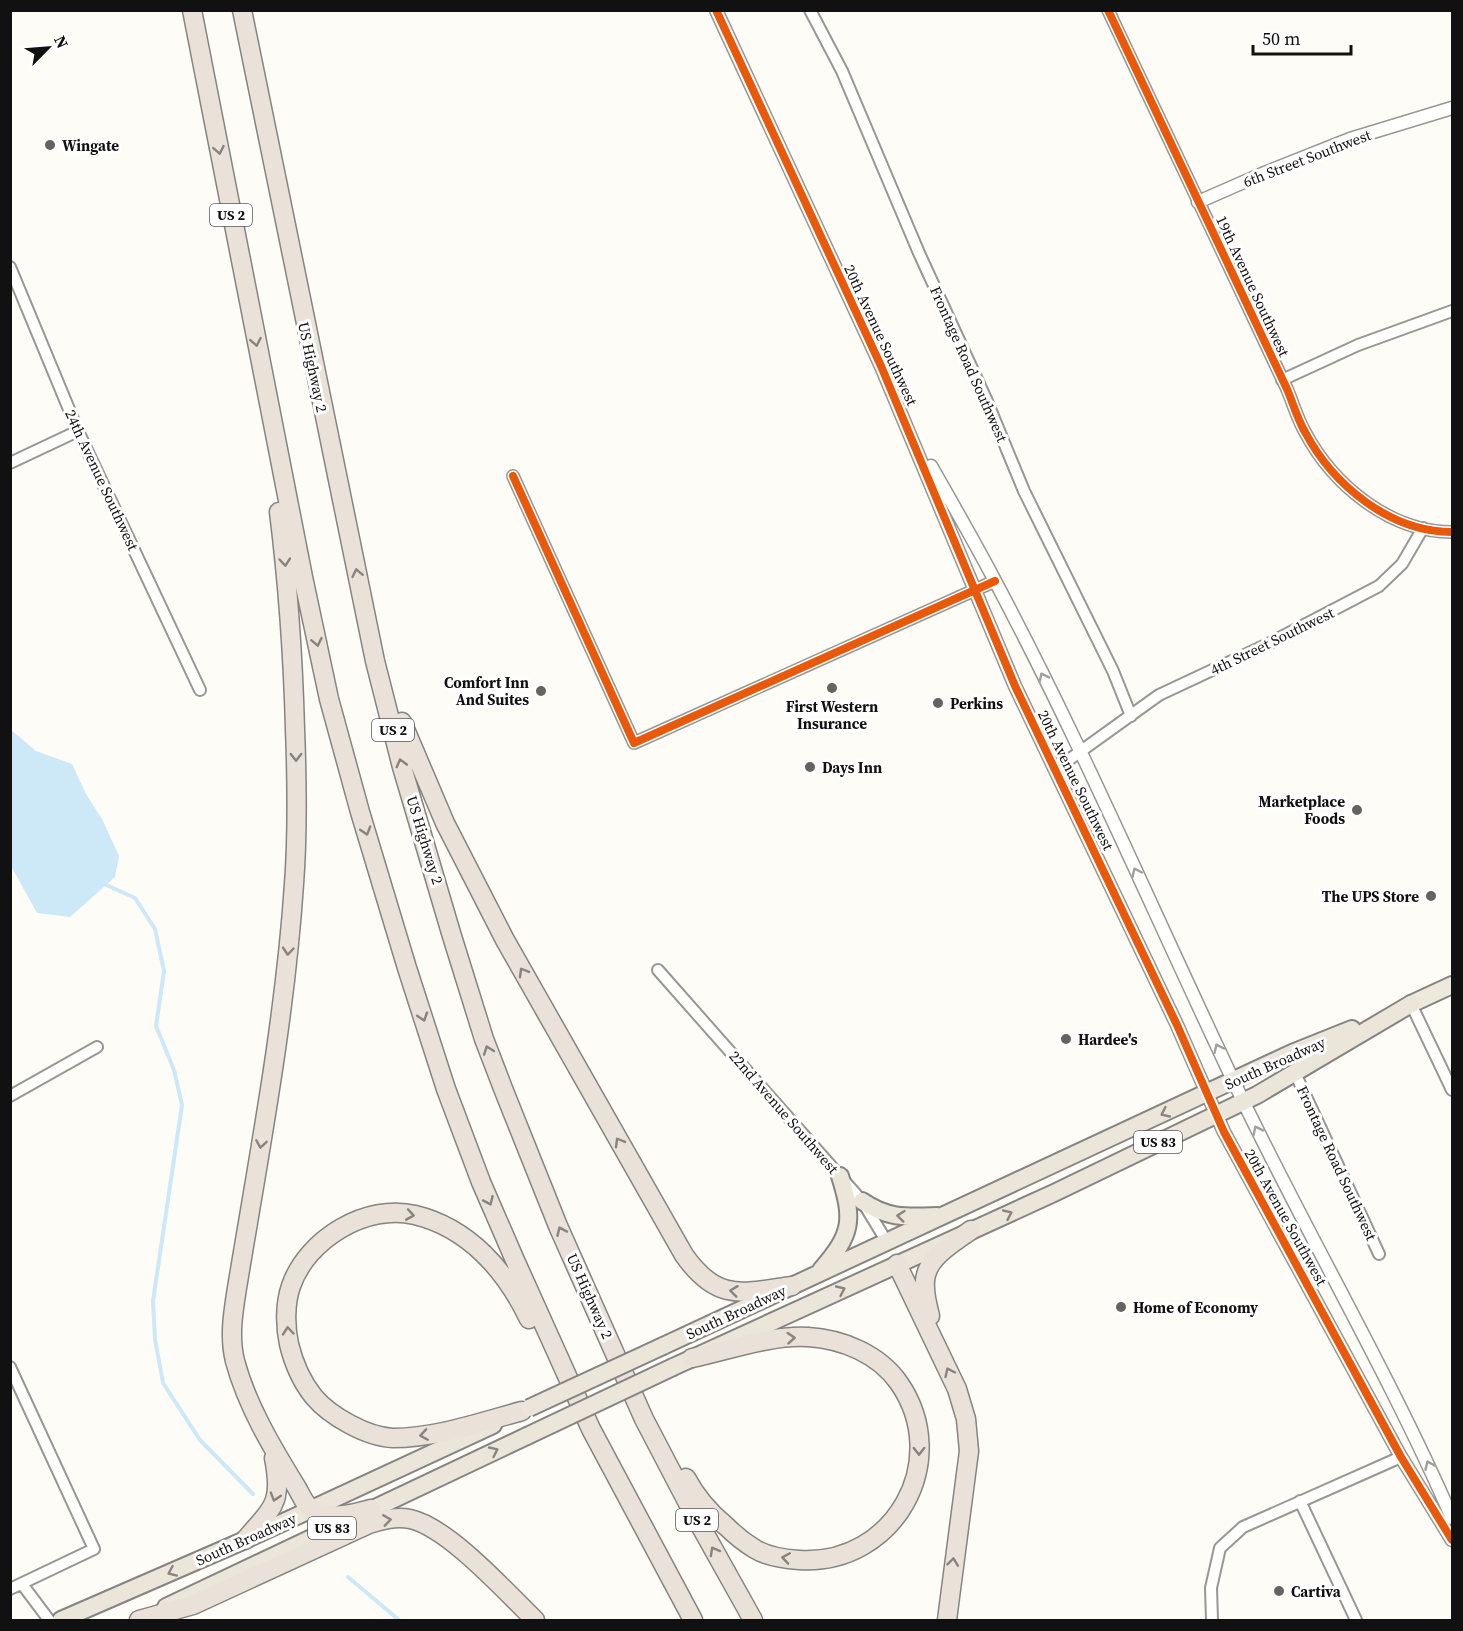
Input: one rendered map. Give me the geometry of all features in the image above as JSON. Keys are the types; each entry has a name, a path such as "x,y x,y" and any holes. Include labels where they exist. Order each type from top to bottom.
{"highway":[{"path":"178,10 211,112"},
{"name":"US 2","path":"192,10 272,420 330,699 360,812 407,968 446,1089 481,1182 614,1475 693,1620"},
{"name":"US Highway 2","path":"242,10 365,615 402,767 484,1039 558,1226 644,1419 753,1620"},
{"path":"272,420 274,476 285,555 293,668 297,836 291,921 280,1021 232,1331 235,1360 248,1396 271,1445 310,1509 328,1515 347,1515 371,1509"},
{"path":"365,615 408,740 445,823 505,940 684,1255 699,1274 720,1289 748,1292 792,1286"},
{"name":"South Broadway","path":"61,1620 245,1540 1292,1053 1411,1004"},
{"name":"South Broadway","path":"139,1620 692,1358 971,1230 1243,1101 1411,1004"},
{"path":"817,1275 838,1251 849,1220 848,1202 840,1176"},
{"path":"862,1201 876,1211 904,1217 944,1216"},
{"path":"526,1410 426,1435 390,1438 357,1427 322,1406 304,1384 294,1364 287,1333 291,1285 306,1258 327,1238 373,1215 404,1213 423,1217 445,1226 474,1243 489,1259 520,1301 538,1338 565,1371"},
{"path":"934,1339 924,1286 928,1267 935,1258 971,1230"},
{"name":"22nd Avenue Southwest","path":"887,1242 897,1264"},
{"path":"897,1264 957,1389 966,1419 969,1451 947,1620"},
{"path":"644,1419 672,1450 691,1486 715,1517 756,1550 770,1555 789,1559 820,1560 857,1550 887,1526 901,1510 914,1485 921,1455 919,1437 915,1418 904,1391 894,1376 879,1363 848,1345 808,1337 786,1338 692,1358"},
{"path":"245,1540 272,1509 278,1496 279,1482 271,1445"},
{"path":"139,1620 193,1605 369,1524 389,1519 409,1519 433,1527 452,1541 535,1620"}],"main road":[{"name":"South Broadway","path":"1411,1004 1452,985"}],"street":[{"name":"20th Avenue Southwest","path":"716,10 903,415 1015,686 1177,1025 1224,1132 1401,1457 1452,1540"},
{"name":"Frontage Road Southwest","path":"810,10 842,71 1024,491 1113,671 1131,716"},
{"name":"19th Avenue Southwest","path":"1108,10 1305,432 1344,486 1374,507 1408,525 1423,528"},
{"name":"6th Street Southwest","path":"1198,202 1350,139 1452,108"},
{"name":"24th Avenue Southwest","path":"10,267 78,431 200,690"},
{"path":"1282,380 1358,345 1452,311"},
{"name":"20th Avenue Southwest","path":"903,415 995,580 1079,751 1233,1081 1317,1249 1422,1449 1452,1518"},
{"path":"10,463 78,431"},
{"path":"513,476 634,743 995,580"},
{"name":"4th Street Southwest","path":"1079,751 1159,695 1270,643 1379,586 1402,564 1423,528"},
{"path":"1423,528 1452,532"},
{"name":"20th Avenue Southwest","path":"1056,769 1079,751"},
{"name":"22nd Avenue Southwest","path":"658,970 862,1201 887,1242"},
{"path":"1411,1004 1452,1090"},
{"path":"10,1096 97,1047"},
{"name":"Frontage Road Southwest","path":"1295,1073 1379,1254"},
{"path":"10,1367 94,1549 10,1589"},
{"path":"1212,1620 1211,1588 1220,1548 1243,1527 1401,1457"},
{"path":"1300,1502 1356,1620"},
{"path":"22,1584 48,1620"}],"water":[{"path":"11,730 36,751 72,764 119,856 115,877 70,917 37,913 11,866"}],"waterway":[{"path":"102,883 135,898 155,929 164,971 156,1026 174,1070 182,1105 153,1301 155,1339 163,1383 200,1440 253,1494"},
{"path":"348,1577 399,1620"}],"cycle path":[{"path":"716,10 881,366 1015,686 1177,1025 1224,1132 1401,1457 1452,1540"},
{"path":"1108,10 1287,389 1302,427 1317,452 1347,487 1386,514 1407,524 1429,530 1452,532"},
{"path":"513,476 634,743 995,581"}],"place":[{"name":"Wingate","path":"50,145"},
{"name":"First Western Insurance","path":"832,688"},
{"name":"Comfort Inn And Suites","path":"541,691"},
{"name":"Perkins","path":"938,703"},
{"name":"Days Inn","path":"810,767"},
{"name":"Marketplace Foods","path":"1357,810"},
{"name":"The UPS Store","path":"1431,896"},
{"name":"Hardee's","path":"1066,1039"},
{"name":"Home of Economy","path":"1121,1307"},
{"name":"Cartiva","path":"1279,1591"}]}
